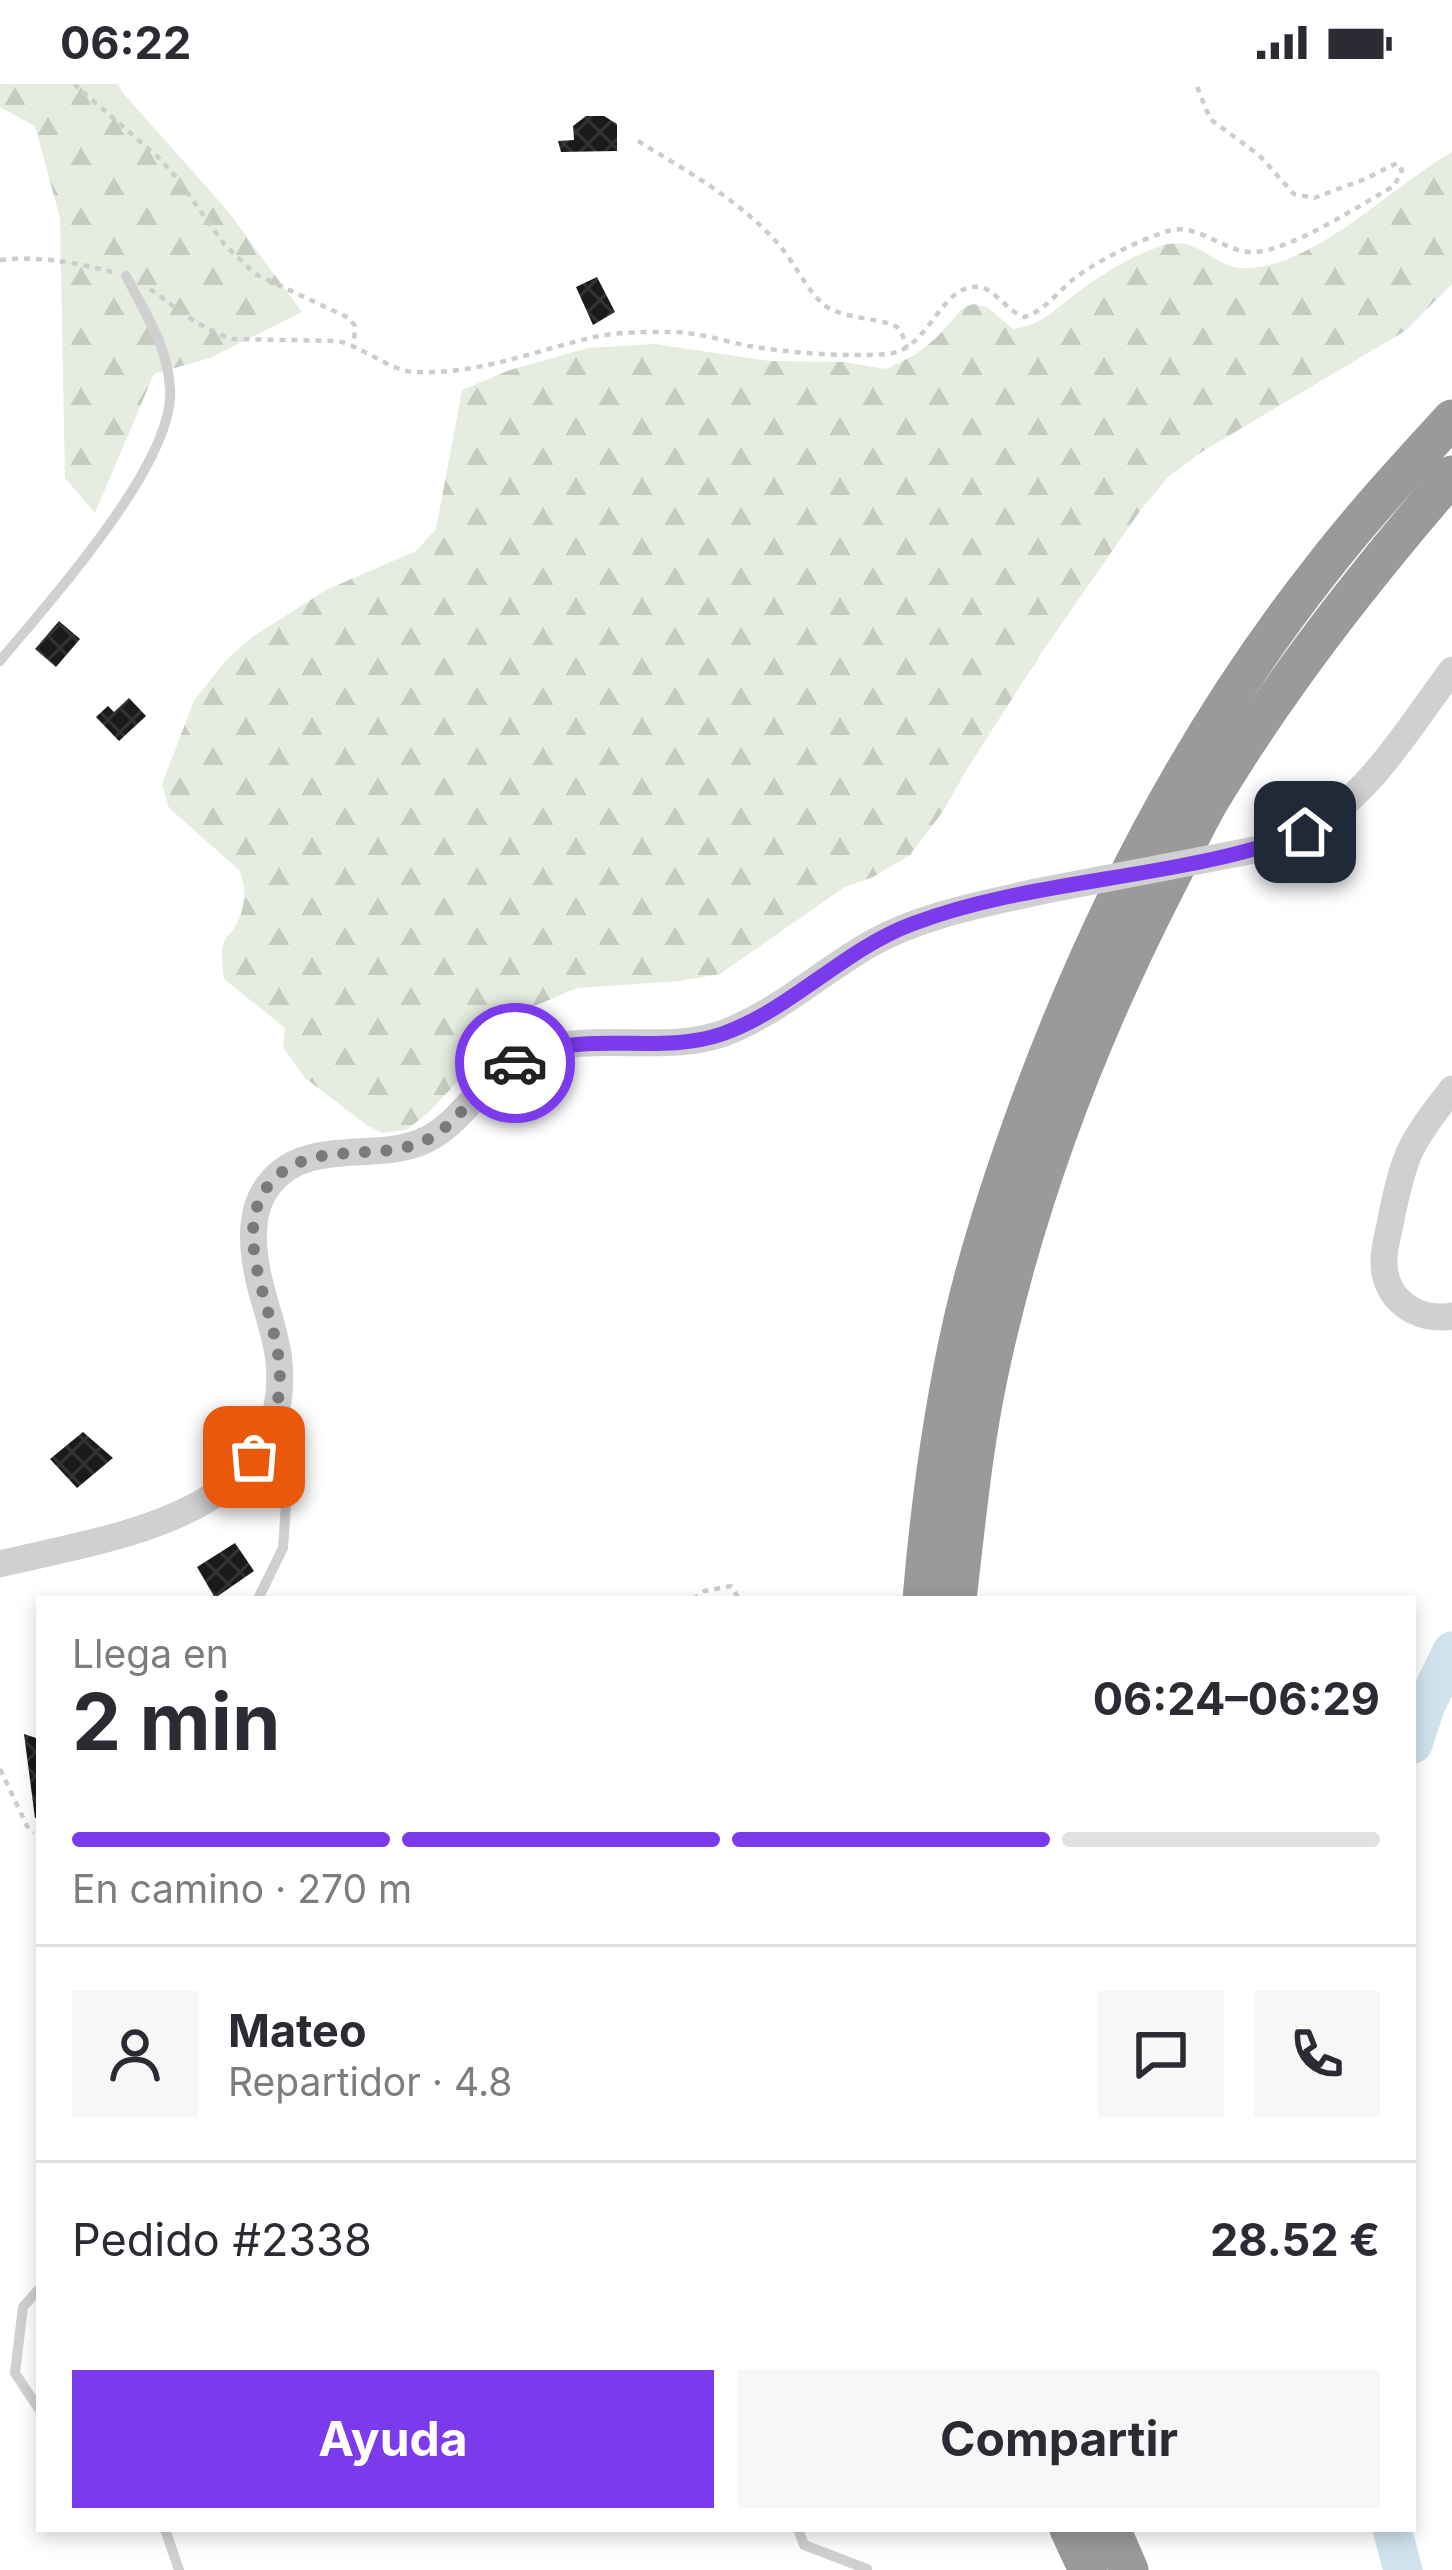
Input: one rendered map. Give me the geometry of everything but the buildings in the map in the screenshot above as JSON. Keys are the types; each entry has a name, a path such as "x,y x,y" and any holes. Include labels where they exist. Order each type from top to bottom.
{"highway":[{"path":"922,1596 942,1430 976,1270 1012,1150 1098,934 1156,822 1251,668 1319,572 1452,419"},
{"path":"957,1596 988,1374 1022,1244 1067,1105 1128,961 1211,799 1294,671 1369,572 1452,475"},
{"path":"1070,2532 1088,2570"},
{"path":"1112,2532 1129,2570"}],"street":[{"path":"0,1564 108,1540 187,1512 244,1469 269,1434 277,1411 279,1359 254,1248 259,1206 267,1187 300,1161 418,1144 436,1135 492,1079 538,1052 560,1046 694,1040 722,1034 783,1004 846,959 912,924 1036,892 1265,848 1305,832 1372,776 1452,670"},
{"path":"1452,1089 1408,1157 1384,1263 1388,1286 1403,1305 1424,1316 1452,1316"}],"lane":[{"path":"0,661 99,538 146,470 160,436 170,383 158,336 126,276"},
{"path":"259,1596 283,1548 290,1447 277,1411"},
{"path":"36,2292 23,2307 15,2373 36,2404"},
{"path":"166,2532 179,2570"},
{"path":"798,2532 804,2545 867,2570"}],"path":[{"path":"74,84 159,158 238,260 272,283 349,318 355,326 354,345"},
{"path":"0,260 73,261 126,276 200,326 232,339 338,341 408,373 477,369 600,336 655,332 802,352 884,354 916,342 951,298 974,286 987,289 1006,308 1024,317 1033,315 1078,276 1172,229 1196,232 1236,251 1267,250 1399,181 1402,170 1397,163 1314,198 1294,194 1259,155 1210,119 1196,84"},
{"path":"638,141 707,184 760,225 821,303 855,318 894,324 907,347"},
{"path":"697,1596 731,1586 737,1596"},
{"path":"0,1769 34,1833"}],"green space":[{"path":"0,84 118,84 227,210 302,312 210,358 154,374 95,513 65,478 60,218 35,126 0,107"},
{"path":"1452,152 1452,284 1405,331 1203,451 1168,477 1042,652 944,810 910,855 843,888 720,974 577,988 523,1011 428,1113 406,1130 383,1133 368,1126 305,1078 283,1047 285,1028 224,979 223,948 243,908 242,877 169,808 162,784 194,701 226,660 252,637 326,590 416,551 436,529 462,390 510,370 588,348 655,344 769,361 845,362 886,369 915,355 963,308 987,307 1013,329 1023,327 1047,316 1116,267 1158,247 1186,244 1237,268 1278,263 1330,237"}],"waterway":[{"path":"1416,1735 1452,1651"},
{"path":"1393,2532 1403,2570"}],"way so far":[{"path":"254,1457 269,1434 280,1387 279,1359 254,1248 254,1226 267,1187 300,1161 418,1144 436,1135 492,1079 515,1063"}],"route":[{"path":"515,1063 560,1046 694,1040 722,1034 783,1004 846,959 912,924 1036,892 1265,848 1305,832"}]}
